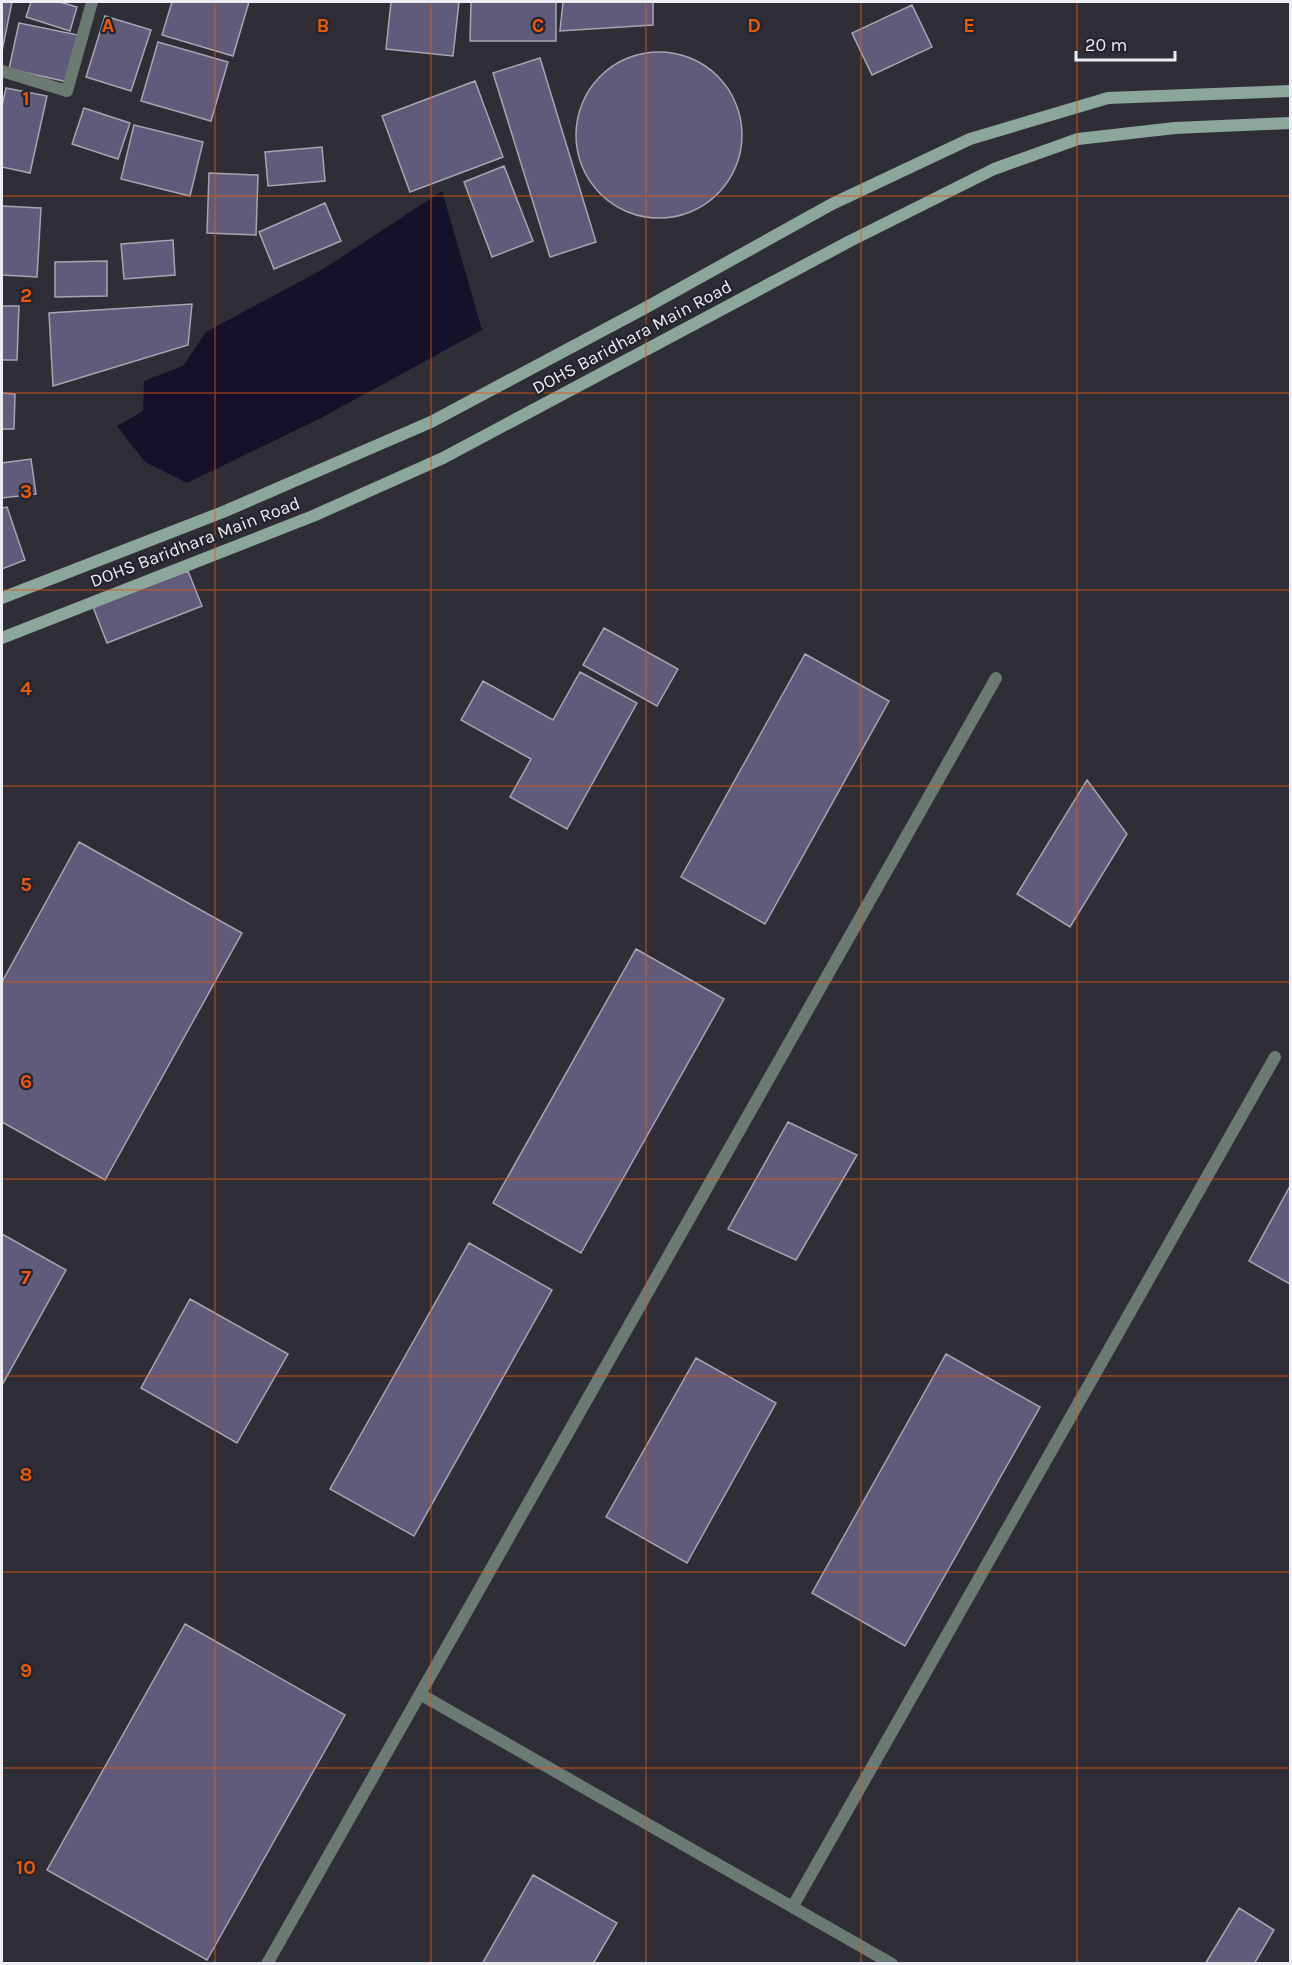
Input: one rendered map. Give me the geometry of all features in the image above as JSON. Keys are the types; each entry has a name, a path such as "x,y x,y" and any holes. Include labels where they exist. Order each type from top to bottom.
{"street":[{"path":"2,71 67,91 92,2"},
{"name":"DOHS Baridhara Main Road","path":"2,598 223,512 431,422 645,308 832,204 970,140 1108,98 1290,91"},
{"name":"DOHS Baridhara Main Road","path":"2,638 81,605 313,516 443,458 850,241 994,169 1078,139 1174,128 1290,123"},
{"path":"267,1964 996,678"},
{"path":"793,1906 1275,1057"},
{"path":"420,1694 892,1964"}],"shaded area":[{"path":"442,191 482,330 319,419 187,483 145,462 117,426 143,411 144,381 183,366 206,332 325,268"}],"building":[{"path":"2,2 12,2 2,51"},
{"path":"31,2 60,2 77,7 70,31 26,17"},
{"path":"172,2 249,2 233,56 162,35"},
{"path":"391,2 459,2 453,56 386,49"},
{"path":"471,2 556,2 556,41 470,41"},
{"path":"563,2 653,2 653,25 560,31"},
{"path":"912,5 932,47 872,75 852,33"},
{"path":"105,16 151,30 131,91 86,77"},
{"path":"19,23 78,35 68,82 9,69"},
{"path":"158,42 228,62 211,121 141,101"},
{"path":"659,52 675,53 691,58 718,76 736,103 741,119 741,151 736,167 718,194 691,212 675,217 659,218 643,217 627,212 600,194 582,167 577,151 576,135 577,119 582,103 600,76 627,58 643,53"},
{"path":"540,58 596,242 550,257 493,73"},
{"path":"475,81 503,157 410,192 382,116"},
{"path":"6,88 47,96 30,173 2,167 2,106"},
{"path":"84,108 130,123 118,159 72,144"},
{"path":"134,125 203,142 190,196 121,179"},
{"path":"322,147 325,181 268,186 265,152"},
{"path":"504,166 533,241 492,257 464,182"},
{"path":"209,173 258,175 256,235 207,233"},
{"path":"325,203 341,241 274,269 259,232"},
{"path":"2,206 41,208 37,277 2,275"},
{"path":"173,240 175,275 124,279 121,244"},
{"path":"107,261 107,296 55,297 55,262"},
{"path":"192,304 188,345 53,386 49,313"},
{"path":"2,306 19,306 17,360 2,360"},
{"path":"2,393 15,394 14,429 2,429"},
{"path":"31,459 36,494 2,498 2,463"},
{"path":"7,507 25,560 2,569 2,508"},
{"path":"188,571 202,606 107,643 93,607"},
{"path":"604,628 678,669 657,706 583,665"},
{"path":"805,654 889,701 765,924 681,877"},
{"path":"580,672 637,703 567,829 510,797 531,759 461,720 483,681 553,720"},
{"path":"1087,780 1127,834 1070,927 1017,894"},
{"path":"79,842 242,933 105,1180 2,1122 2,982"},
{"path":"636,949 724,999 581,1253 493,1203"},
{"path":"788,1122 857,1155 796,1260 728,1229"},
{"path":"1290,1186 1290,1284 1249,1261"},
{"path":"2,1234 66,1270 2,1385"},
{"path":"469,1243 552,1290 414,1536 330,1489"},
{"path":"190,1299 288,1354 237,1443 141,1388"},
{"path":"946,1354 1040,1407 905,1646 812,1593"},
{"path":"696,1358 776,1403 687,1563 606,1517"},
{"path":"185,1624 345,1715 207,1960 47,1870"},
{"path":"533,1875 617,1923 593,1964 482,1964"},
{"path":"1239,1908 1274,1930 1254,1964 1205,1964"}]}
